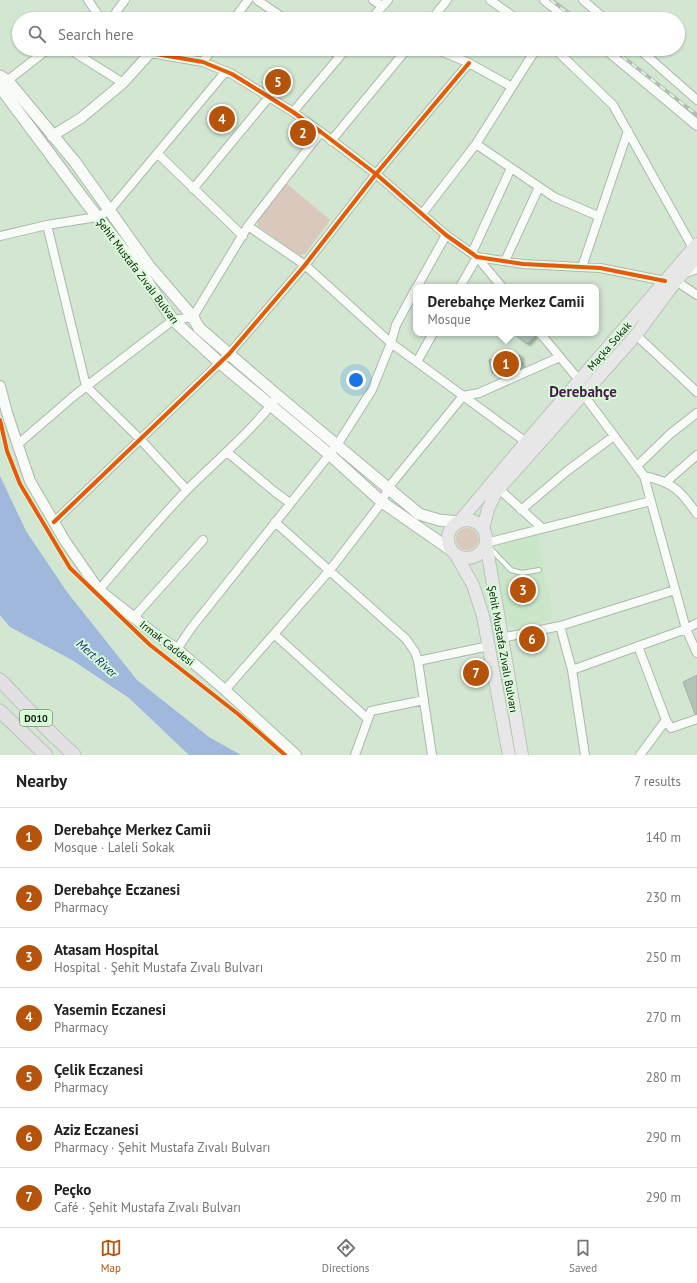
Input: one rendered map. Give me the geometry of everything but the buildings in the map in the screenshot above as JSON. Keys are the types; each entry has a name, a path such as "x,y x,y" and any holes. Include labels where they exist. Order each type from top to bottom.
{"highway":[{"name":"D010","path":"0,680 74,755"},
{"name":"D010","path":"0,711 46,755"}],"main road":[{"name":"Şehit Mustafa Zıvalı Bulvarı","path":"2,83 75,162 149,266 193,317 199,328 229,354 329,454 382,502 454,552 473,585 483,616 509,755"},
{"name":"Şehit Mustafa Zıvalı Bulvarı","path":"2,83 97,217 141,272 173,320 220,363 336,445 419,514 439,520 459,522"},
{"name":"Maçka Sokak","path":"483,529 488,510 499,489 636,335 674,279 696,250"},
{"name":"Maçka Sokak","path":"459,522 579,380 674,279 696,250"},
{"path":"469,520 479,525 483,529 486,544 479,554 474,557 462,558 454,552 449,544 448,538 450,531 453,526 459,522 469,520"},
{"name":"Şehit Mustafa Zıvalı Bulvarı","path":"486,544 522,755"}],"street":[{"path":"88,0 94,12"},
{"path":"116,12 125,0"},
{"path":"239,12 248,0"},
{"path":"257,0 275,12"},
{"path":"373,0 382,6"},
{"path":"377,12 388,0"},
{"path":"438,12 447,0"},
{"path":"490,0 507,12"},
{"path":"545,0 555,12"},
{"path":"582,0 597,12"},
{"path":"2,83 39,56"},
{"path":"80,56 123,83"},
{"path":"52,136 81,118 123,83 147,56"},
{"path":"168,56 203,62 226,71 293,112 376,174 446,235 474,255 499,284"},
{"path":"203,62 207,56"},
{"path":"293,112 340,56"},
{"path":"331,141 401,56"},
{"path":"452,56 469,63 512,87"},
{"path":"422,214 476,144 532,56"},
{"path":"562,56 613,105 696,250"},
{"path":"614,56 697,125"},
{"path":"647,56 697,100"},
{"path":"54,522 229,354 305,265 376,174 469,63"},
{"path":"0,236 47,225 97,217 110,210 226,71"},
{"path":"193,189 269,97"},
{"path":"582,267 628,131"},
{"path":"18,445 86,386 173,320 193,317 248,226 321,132"},
{"path":"476,144 554,197 598,216"},
{"path":"158,154 243,236"},
{"path":"461,284 511,168"},
{"path":"505,261 539,187"},
{"path":"47,225 86,386 140,439 187,490"},
{"path":"248,226 305,265 391,343 526,442"},
{"path":"418,284 446,235"},
{"path":"474,255 523,264 600,268 674,279 697,295"},
{"path":"674,279 697,269"},
{"path":"177,649 192,627 336,445 372,390 391,343 396,325 413,294"},
{"path":"636,335 697,392"},
{"path":"417,362 431,336"},
{"path":"542,336 579,380"},
{"path":"225,690 330,570 382,502 388,488 463,396 479,393 560,357"},
{"name":"Irmak Caddesi","path":"0,386 7,413 30,482 65,541 99,590 134,618 177,649 225,690 296,755"},
{"path":"583,394 644,476 686,628 697,653"},
{"path":"99,590 187,490 227,452 274,400"},
{"path":"636,466 670,434 697,414"},
{"path":"521,510 567,471 614,436"},
{"path":"227,452 275,492 290,502"},
{"path":"666,482 697,455"},
{"path":"644,476 659,479 671,485 686,498 697,514"},
{"path":"499,489 542,528"},
{"path":"486,544 542,528 651,501"},
{"path":"275,522 406,639 415,652 418,661 432,755"},
{"path":"134,618 203,540"},
{"path":"501,638 560,626 675,590"},
{"path":"572,670 697,623"},
{"path":"560,626 572,670 585,755"},
{"path":"274,634 368,719"},
{"path":"418,661 489,646"},
{"path":"638,646 666,720 671,728 697,719"},
{"path":"354,755 371,710 424,700"},
{"path":"640,755 666,720"}],"lane":[{"path":"486,544 511,570 522,573 539,570"}],"shaded area":[{"path":"286,183 330,220 305,254 299,255 258,226 258,218"},
{"path":"467,528 475,531 478,539 475,547 467,550 459,547 456,539 459,531"},
{"path":"537,532 553,619 517,629 504,624 494,560 497,549 505,541"}],"water":[{"name":"Mert River","path":"0,476 26,531 67,592 137,680 209,737 241,755 189,755 129,698 72,660 10,627 0,615"}],"railway":[{"path":"551,0 566,12"},
{"path":"622,56 697,115"}],"cycle path":[{"path":"168,56 203,62 232,74 293,112 376,174 446,235 477,257 523,264 600,268 665,281"},
{"path":"54,522 229,354 305,265 376,174 469,63"},
{"path":"0,420 7,451 20,484 70,568 150,645 238,714 285,755"}],"place":[{"name":"Çelik Eczanesi","path":"278,82"},
{"name":"Yasemin Eczanesi","path":"222,119"},
{"name":"Derebahçe Eczanesi","path":"303,133"},
{"name":"Derebahçe Merkez Camii","path":"506,364"},
{"name":"Atasam Hospital","path":"523,590"},
{"name":"Aziz Eczanesi","path":"532,639"},
{"name":"Peçko","path":"476,673"}],"district":[{"name":"Derebahçe","path":"583,391"}]}
